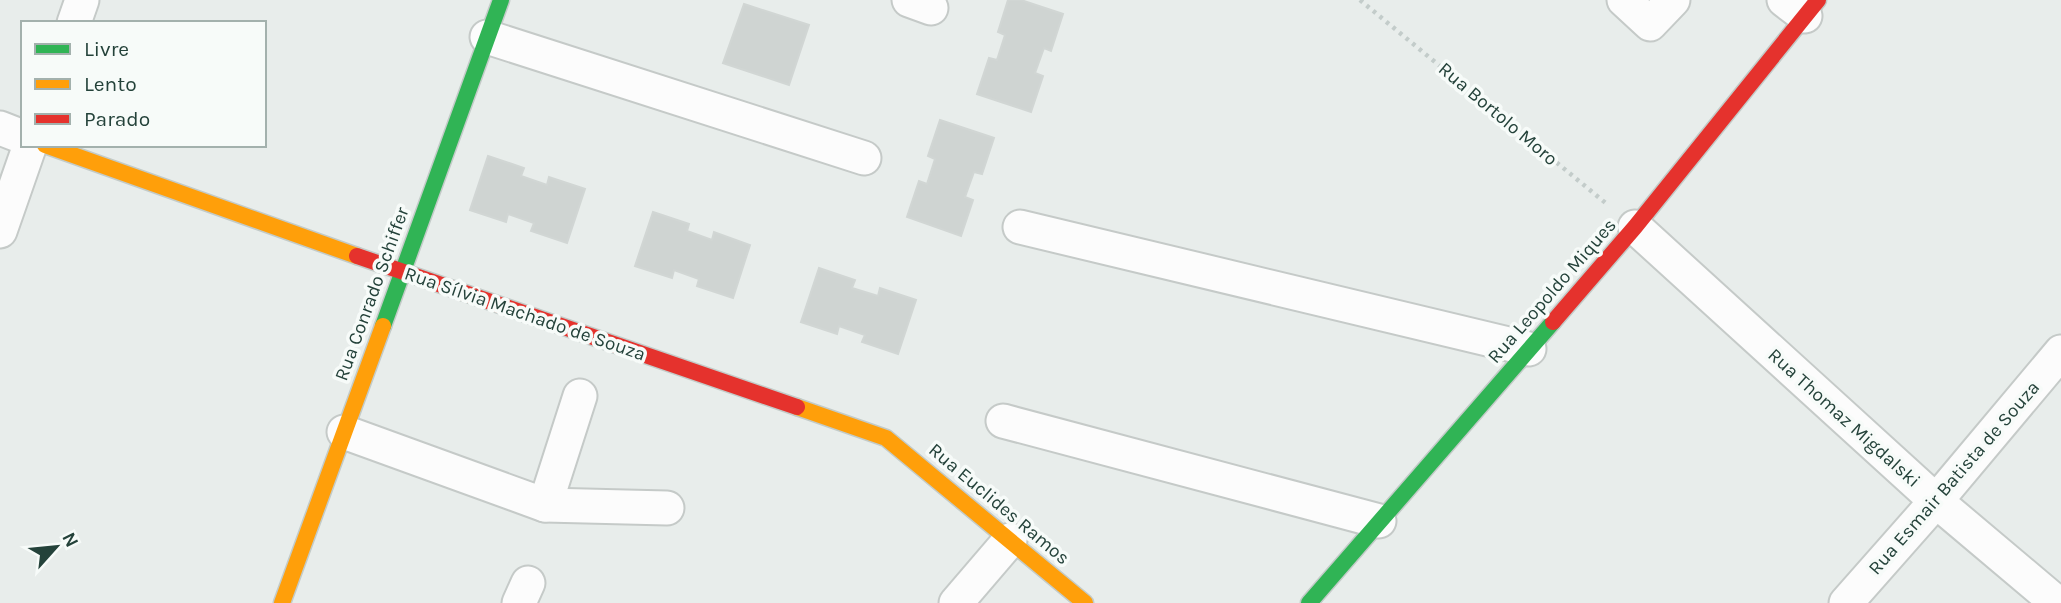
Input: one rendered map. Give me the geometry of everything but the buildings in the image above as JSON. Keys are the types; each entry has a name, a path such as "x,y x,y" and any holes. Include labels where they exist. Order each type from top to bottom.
{"street":[{"path":"75,21 82,0"},
{"name":"Rua Conrado Schiffer","path":"286,602 344,432 501,0"},
{"path":"1624,0 1650,24 1673,0"},
{"name":"Rua Leopoldo Miques","path":"1309,603 1635,228 1802,5"},
{"path":"487,37 864,158"},
{"path":"0,128 21,136"},
{"path":"0,230 29,147"},
{"name":"Rua Sílvia Machado de Souza","path":"51,147 402,272 886,438"},
{"path":"1020,227 1529,349"},
{"name":"Rua Thomaz Migdalski","path":"1635,228 1936,501 2057,603"},
{"name":"Rua Esmair Batista de Souza","path":"1846,603 2061,352"},
{"path":"545,505 580,396"},
{"path":"1003,421 1379,521"},
{"path":"344,432 545,505 667,508"},
{"name":"Rua Euclides Ramos","path":"886,438 1085,603"},
{"path":"956,603 1010,540"}],"path":[{"name":"Rua Bortolo Moro","path":"1360,0 1635,228"}],"traffic: fast":[{"path":"383,326 501,0"},
{"path":"1309,603 1553,322"}],"traffic: slow":[{"path":"51,147 357,256"},
{"path":"282,603 383,326"},
{"path":"797,407 886,438 1085,603"}],"traffic: jam":[{"path":"1553,322 1635,227 1818,0"},
{"path":"357,256 797,407"}]}
